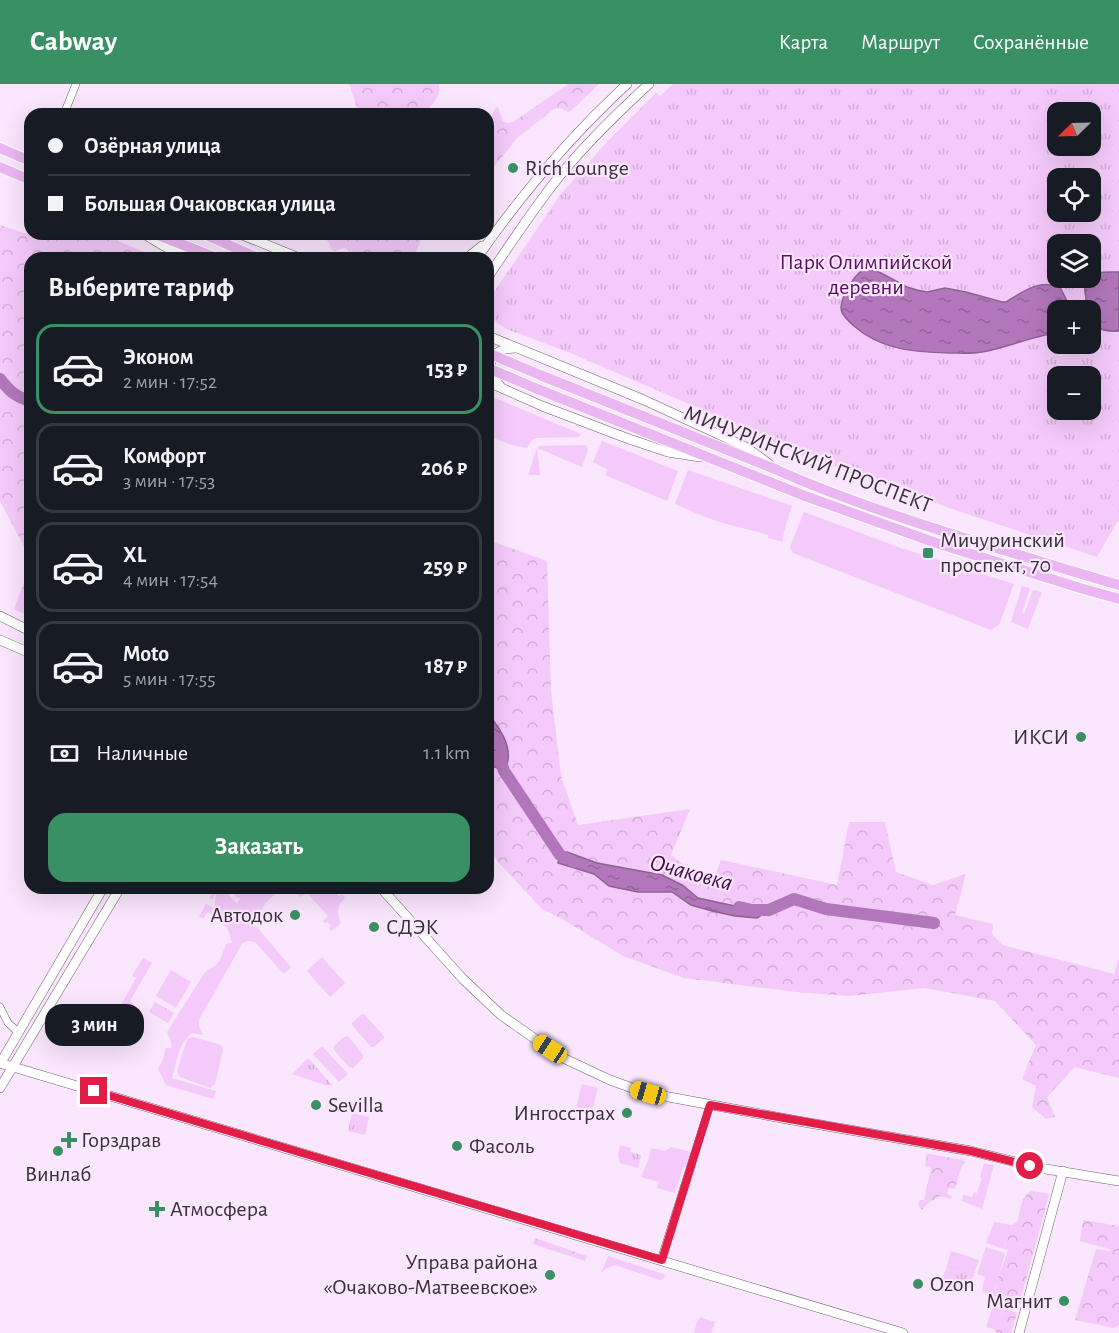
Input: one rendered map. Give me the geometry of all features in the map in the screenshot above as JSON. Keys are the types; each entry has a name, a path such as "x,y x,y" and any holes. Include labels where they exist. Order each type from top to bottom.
{"main road":[{"path":"0,148 24,158"},
{"path":"0,167 24,177"},
{"path":"171,240 201,252"},
{"path":"218,240 244,252"},
{"name":"МИЧУРИНСКИЙ ПРОСПЕКТ","path":"494,356 801,481 903,518 1061,569 1119,585"},
{"name":"МИЧУРИНСКИЙ ПРОСПЕКТ","path":"494,371 805,496 936,543 1119,599"}],"street":[{"path":"66,108 76,84"},
{"path":"494,234 570,141 627,84"},
{"path":"494,268 551,186 589,143 649,84"},
{"path":"154,240 176,252"},
{"path":"255,240 284,252"},
{"path":"474,252 489,240"},
{"path":"494,337 644,400 746,447 776,469"},
{"path":"494,356 501,350 518,348"},
{"path":"494,378 501,388"},
{"path":"494,385 542,406 668,453 712,458"},
{"path":"0,616 24,628"},
{"path":"0,640 24,650"},
{"path":"99,894 0,1063 903,1333"},
{"path":"0,1088 116,894"},
{"path":"386,894 478,994 513,1025 575,1064 626,1086 710,1105 971,1151 1040,1168 1119,1181"},
{"path":"0,1007 8,1023 18,1032"},
{"path":"662,1260 710,1105"},
{"path":"1019,1333 1062,1171"}],"green space":[{"path":"349,84 439,84 439,93 429,108 357,108"},
{"path":"568,84 599,84 571,111 568,112 561,108 554,109 517,138 494,167 495,108 498,107 503,121 513,122"},
{"name":"Парк Олимпийской деревни","path":"673,84 1119,84 1119,521 1097,557 958,511 799,454 726,420 500,325 494,320 494,292 560,195 607,142 656,93 660,96"},
{"path":"0,225 24,233 24,240 116,240 144,252 24,252 24,547 0,501"},
{"path":"327,240 421,240 416,252 348,252 344,248 334,251"},
{"path":"494,398 581,434 579,437 537,438 532,440 527,448 494,438"},
{"path":"602,441 678,471 667,501 605,475 608,470 593,462"},
{"path":"586,445 588,450 582,467 537,448 540,446"},
{"path":"537,448 540,475 528,475"},
{"path":"688,470 792,506 783,542 768,538 768,535 725,524 675,504"},
{"path":"804,512 901,548 1014,584 999,625 991,630 793,553 790,547"},
{"path":"494,542 547,561 551,691 561,776 578,825 690,809 671,855 711,886 721,860 837,885 849,822 885,822 896,872 933,885 966,874 955,915 993,924 992,934 1003,945 1114,974 1119,959 1119,1078 1075,1067 1047,1097 1055,1117 1046,1119 1032,1107 1036,1086 1022,1079 1036,1045 995,1001 925,988 849,996 796,992 684,978 623,956 542,909 494,855 494,767 503,771 508,756 505,741 494,721"},
{"path":"24,583 24,614 14,609"},
{"path":"1022,586 1030,588 1022,613 1024,614 1033,590 1042,592 1028,629 1011,622"},
{"path":"216,894 228,894 237,904 240,898 234,894 276,894 263,907 263,916 266,921 259,926 251,917 250,919 291,967 284,974 255,942 246,941 242,944 199,1020 203,1035 192,1033 184,1042 172,1078 216,1091 213,1099 166,1085 158,1068 166,1048 171,1048 167,1032 205,972 220,960 226,944 232,943 227,928 221,921 208,912 204,918 199,917 206,904 214,908"},
{"path":"308,894 337,894 339,896 342,894 345,898 340,903 338,913 341,923 331,931 329,928 331,926 323,921 328,916"},
{"path":"322,957 345,983 330,997 307,971"},
{"path":"143,958 152,963 130,1001 134,1004 134,1010 127,1007 125,1012 128,1014 123,1024 114,1031 109,1027 136,978 132,976"},
{"path":"171,970 191,982 176,1008 156,996"},
{"path":"155,1002 174,1013 168,1023 149,1012"},
{"path":"362,1014 384,1036 374,1047 371,1047 352,1025"},
{"path":"348,1036 363,1055 363,1058 353,1068 349,1067 333,1049 344,1037"},
{"path":"193,1037 221,1045 223,1050 215,1084 210,1088 180,1077 177,1072 187,1039"},
{"path":"322,1046 348,1074 339,1082 313,1054"},
{"path":"308,1058 332,1085 325,1085 292,1074"},
{"path":"582,1084 598,1088 592,1111 576,1107"},
{"path":"352,1113 369,1117 365,1135 348,1131"},
{"path":"620,1145 631,1148 630,1152 641,1155 638,1168 620,1163 618,1155"},
{"path":"671,1147 695,1153 692,1160 683,1168 675,1193 657,1188 659,1182 641,1177 651,1148 665,1151"},
{"path":"927,1154 966,1161 961,1168 955,1189 949,1188 947,1193 952,1197 950,1199 940,1196 922,1210 918,1205 920,1200 924,1200 931,1168 925,1166"},
{"path":"984,1163 994,1165 982,1209 962,1201 963,1195 972,1197 974,1192 977,1193"},
{"path":"1031,1191 1049,1195 1018,1309 1000,1301 996,1293 996,1284 1008,1250 1004,1249 1012,1225 1018,1221 1023,1200"},
{"path":"1083,1220 1119,1226 1119,1325 1114,1328 1075,1320 1096,1249 1112,1251 1080,1241"},
{"path":"994,1222 1012,1225 1004,1249 986,1243"},
{"path":"535,1238 587,1256 585,1261 533,1244"},
{"path":"986,1247 1005,1253 995,1289 1000,1301 982,1291 985,1277 977,1274"},
{"path":"951,1251 979,1260 975,1271 963,1268 959,1272 946,1269"},
{"path":"608,1256 665,1275 660,1280 615,1265 601,1273"},
{"path":"963,1268 975,1271 971,1287 958,1284 949,1292 938,1288 946,1269 958,1272"},
{"path":"993,1306 1003,1308 996,1330 986,1327"},
{"path":"1003,1308 1017,1313 1011,1333 995,1333"},
{"path":"700,1317 715,1322 711,1333 694,1333"}],"water":[{"path":"867,268 881,273 917,290 927,292 945,288 1002,302 1032,287 1047,284 1047,288 1060,288 1066,300 1047,300 1047,335 974,353 924,352 899,348 875,340 864,334 844,316 841,309 842,301 856,276"},
{"path":"1119,272 1119,331 1101,329 1101,300 1086,300 1085,288 1101,288 1101,273"},
{"path":"494,721 508,748 504,771 494,767"},
{"path":"567,852 597,863 662,875 682,885 698,898 753,910 769,910 757,918 735,916 691,905 672,892 638,892 609,886 594,874 558,863 560,855"}],"waterway":[{"name":"Очаковка","path":"0,379 13,393 24,399"},
{"name":"Очаковка","path":"499,756 504,771 560,855 574,862"},
{"name":"Очаковка","path":"739,907 769,910 794,899 826,909 934,923"}],"place":[{"name":"Rich Lounge","path":"513,168"},
{"name":"Мичуринский проспект, 70","path":"928,553"},
{"name":"ИКСИ","path":"1081,737"},
{"name":"Автодок","path":"295,915"},
{"name":"СДЭК","path":"374,927"},
{"name":"Sevilla","path":"316,1105"},
{"name":"Ингосстрах","path":"627,1113"},
{"name":"Горздрав","path":"69,1140"},
{"name":"Фасоль","path":"457,1146"},
{"name":"Винлаб","path":"58,1151"},
{"name":"Атмосфера","path":"157,1209"},
{"name":"Управа района «Очаково-Матвеевское»","path":"550,1275"},
{"name":"Ozon","path":"918,1284"},
{"name":"Магнит","path":"1064,1301"}],"route":[{"path":"94,1091 662,1260 710,1105 987,1154 1030,1166"}]}
